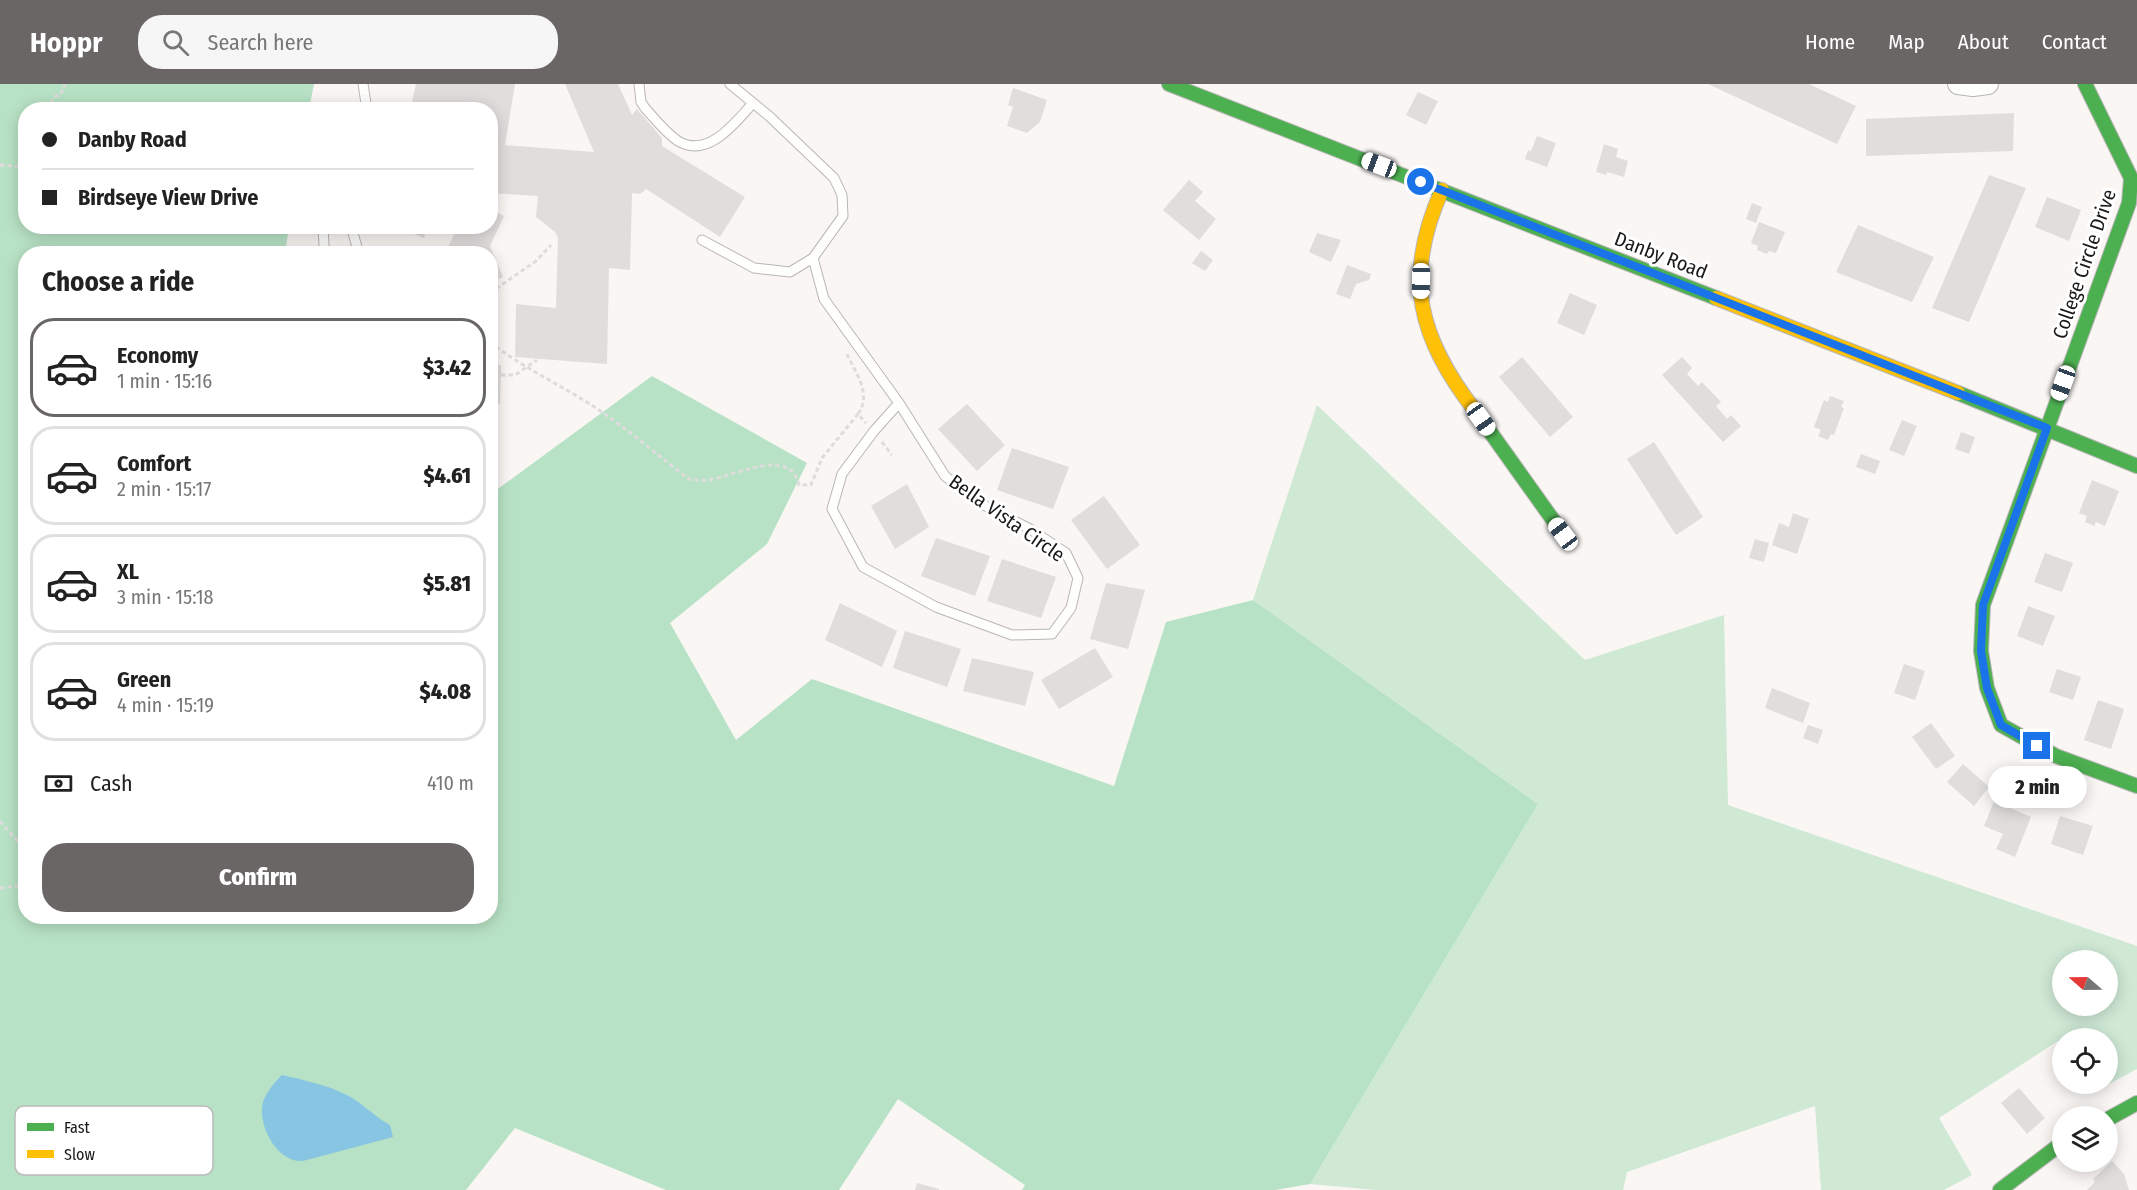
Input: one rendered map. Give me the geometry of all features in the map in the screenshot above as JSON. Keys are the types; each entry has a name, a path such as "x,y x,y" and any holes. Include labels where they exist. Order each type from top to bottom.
{"street":[{"name":"Danby Road","path":"1169,84 2136,464"},
{"path":"1958,84 1973,86 1988,84"},
{"name":"College Circle Drive","path":"2085,84 2132,178 2129,203 1983,605 1981,651 1987,688 2001,725 2056,756 2137,786"},
{"path":"1442,190 1429,219 1421,268 1422,303 1432,342 1449,373 1563,534"},
{"path":"2118,1113 2137,1103"},
{"path":"2000,1190 2052,1151"}],"lane":[{"path":"363,84 366,102"},
{"path":"639,84 641,102 645,108 676,140 690,147 701,146 715,140 731,127 753,103"},
{"path":"702,240 754,268 790,272 813,258 843,216 842,195 834,178 730,84"},
{"name":"Bella Vista Circle","path":"813,258 825,299 899,403 945,476 978,502 1030,529 1066,554 1078,578 1071,608 1052,634 1012,635 936,607 863,567 832,509 842,474 874,431 899,403"}],"path":[{"path":"51,102 54,97 60,94 65,84"},
{"path":"0,165 18,166"},
{"path":"498,287 536,261 551,245"},
{"path":"498,348 527,368 561,385 600,411 688,479 706,481 760,466 788,466 797,473 799,485 811,485 822,458 863,406 862,385 842,345"},
{"path":"501,375 515,375 537,360"},
{"path":"858,414 892,455"},
{"path":"0,821 18,842"},
{"path":"0,888 18,886"}],"green space":[{"path":"0,84 314,84 310,102 18,102 18,234 288,234 286,246 18,246 18,924 498,924 498,489 652,376 807,463 767,544 670,623 736,740 812,679 1114,786 1166,622 1253,600 1538,804 1310,1184 1275,1190 1022,1190 1025,1185 898,1099 839,1190 666,1190 515,1128 466,1190 0,1190"},
{"path":"1317,405 1585,660 1724,615 1728,805 2137,946 2137,1069 2118,1079 2118,1028 2052,1028 2052,1045 1939,1118 1972,1175 1944,1190 1821,1190 1815,1106 1627,1172 1623,1190 1376,1190 1310,1184 1538,804 1253,600"}],"water":[{"path":"282,1075 347,1095 390,1125 393,1137 303,1161 285,1156 271,1141 263,1121 262,1111 267,1094"}],"building":[{"path":"416,84 515,84 505,145 594,152 565,84 618,84 632,115 637,109 662,138 662,146 745,197 720,237 646,189 640,194 632,193 630,270 609,268 607,364 515,357 516,304 556,308 558,238 555,232 536,217 538,196 498,194 498,102 412,102"},
{"path":"1708,84 1809,84 1856,106 1837,144"},
{"path":"1013,88 1047,100 1040,122 1027,133 1007,126 1013,107 1008,105"},
{"path":"1418,92 1438,101 1426,125 1406,115"},
{"path":"2014,113 2013,151 1866,156 1866,119"},
{"path":"1537,136 1556,143 1547,167 1525,159"},
{"path":"1604,144 1618,149 1616,157 1628,161 1624,177 1607,172 1606,175 1596,172"},
{"path":"1989,175 2026,188 1969,322 1932,308"},
{"path":"1189,180 1203,192 1195,201 1216,219 1199,240 1163,210"},
{"path":"2047,197 2081,210 2069,241 2035,227"},
{"path":"1752,203 1762,207 1756,223 1746,219"},
{"path":"498,213 504,216 498,229"},
{"path":"1759,222 1785,232 1776,253 1769,251 1767,254 1757,250 1758,246 1751,243"},
{"path":"1858,225 1934,257 1912,302 1836,272"},
{"path":"1317,233 1341,240 1331,262 1309,252"},
{"path":"454,234 496,234 490,246 448,246"},
{"path":"1201,251 1213,260 1205,271 1192,263"},
{"path":"498,265 503,277 498,279"},
{"path":"1347,265 1371,274 1369,280 1356,284 1350,299 1336,294"},
{"path":"1570,293 1597,305 1584,335 1557,323"},
{"path":"1522,357 1573,417 1550,437 1499,377"},
{"path":"1682,357 1692,368 1687,374 1698,386 1702,382 1721,402 1716,406 1727,419 1731,415 1741,426 1723,442 1662,375"},
{"path":"498,365 501,365 500,404 498,404"},
{"path":"1830,396 1844,401 1841,407 1844,408 1834,435 1831,434 1828,440 1818,436 1821,430 1814,427 1824,400 1828,402"},
{"path":"967,404 1005,445 977,471 938,429"},
{"path":"1902,420 1917,426 1904,456 1889,450"},
{"path":"1961,432 1975,437 1969,454 1955,449"},
{"path":"1654,442 1703,517 1676,535 1627,459"},
{"path":"1012,448 1069,467 1053,509 997,490"},
{"path":"1861,454 1880,461 1875,474 1856,467"},
{"path":"2092,480 2119,491 2105,526 2096,522 2094,526 2085,522 2087,516 2079,513"},
{"path":"907,484 929,527 895,549 871,506"},
{"path":"1104,496 1140,545 1107,569 1071,520"},
{"path":"1793,513 1809,519 1797,554 1772,545 1779,523 1789,527"},
{"path":"936,538 990,556 975,596 921,576"},
{"path":"1755,539 1769,543 1764,562 1749,558"},
{"path":"2045,553 2073,563 2062,592 2034,582"},
{"path":"1002,559 1056,577 1041,618 987,601"},
{"path":"1106,583 1145,590 1128,649 1090,639"},
{"path":"840,603 897,631 882,667 825,640"},
{"path":"2028,606 2055,616 2043,646 2017,636"},
{"path":"905,631 961,649 947,687 893,668"},
{"path":"1095,648 1113,677 1059,709 1041,680"},
{"path":"972,658 1034,672 1025,706 963,691"},
{"path":"1904,664 1925,671 1915,700 1894,693"},
{"path":"2057,669 2081,677 2073,700 2049,692"},
{"path":"1772,688 1810,703 1803,723 1765,708"},
{"path":"2098,700 2124,709 2111,749 2084,740"},
{"path":"1931,723 1955,756 1936,769 1912,737"},
{"path":"1808,725 1823,730 1818,744 1803,738"},
{"path":"1963,764 1989,787 1974,806 1947,782"},
{"path":"1994,801 2031,817 2015,857 1996,849 2003,834 1984,826"},
{"path":"2060,816 2093,826 2083,855 2051,844"},
{"path":"2019,1088 2045,1118 2027,1134 2001,1103"},
{"path":"2118,1168 2124,1174 2129,1190 2087,1190 2095,1182 2093,1179 2100,1172 2118,1172"},
{"path":"917,1183 939,1189 939,1190 915,1190"}],"traffic: fast":[{"path":"1169,84 1716,298"},
{"path":"2085,84 2131,178 2129,203 1983,605 1981,651 1987,688 2001,725 2056,756 2137,786"},
{"path":"1958,393 2137,466"},
{"path":"1476,412 1563,534"},
{"path":"2118,1113 2137,1103"},
{"path":"2000,1190 2052,1151"}],"traffic: slow":[{"path":"1442,190 1422,252 1420,280 1423,307 1430,333 1441,359 1476,412"},
{"path":"1716,298 1958,393"}],"route":[{"path":"1421,182 2047,428 1983,605 1981,651 1987,688 2001,725 2037,746"}]}
